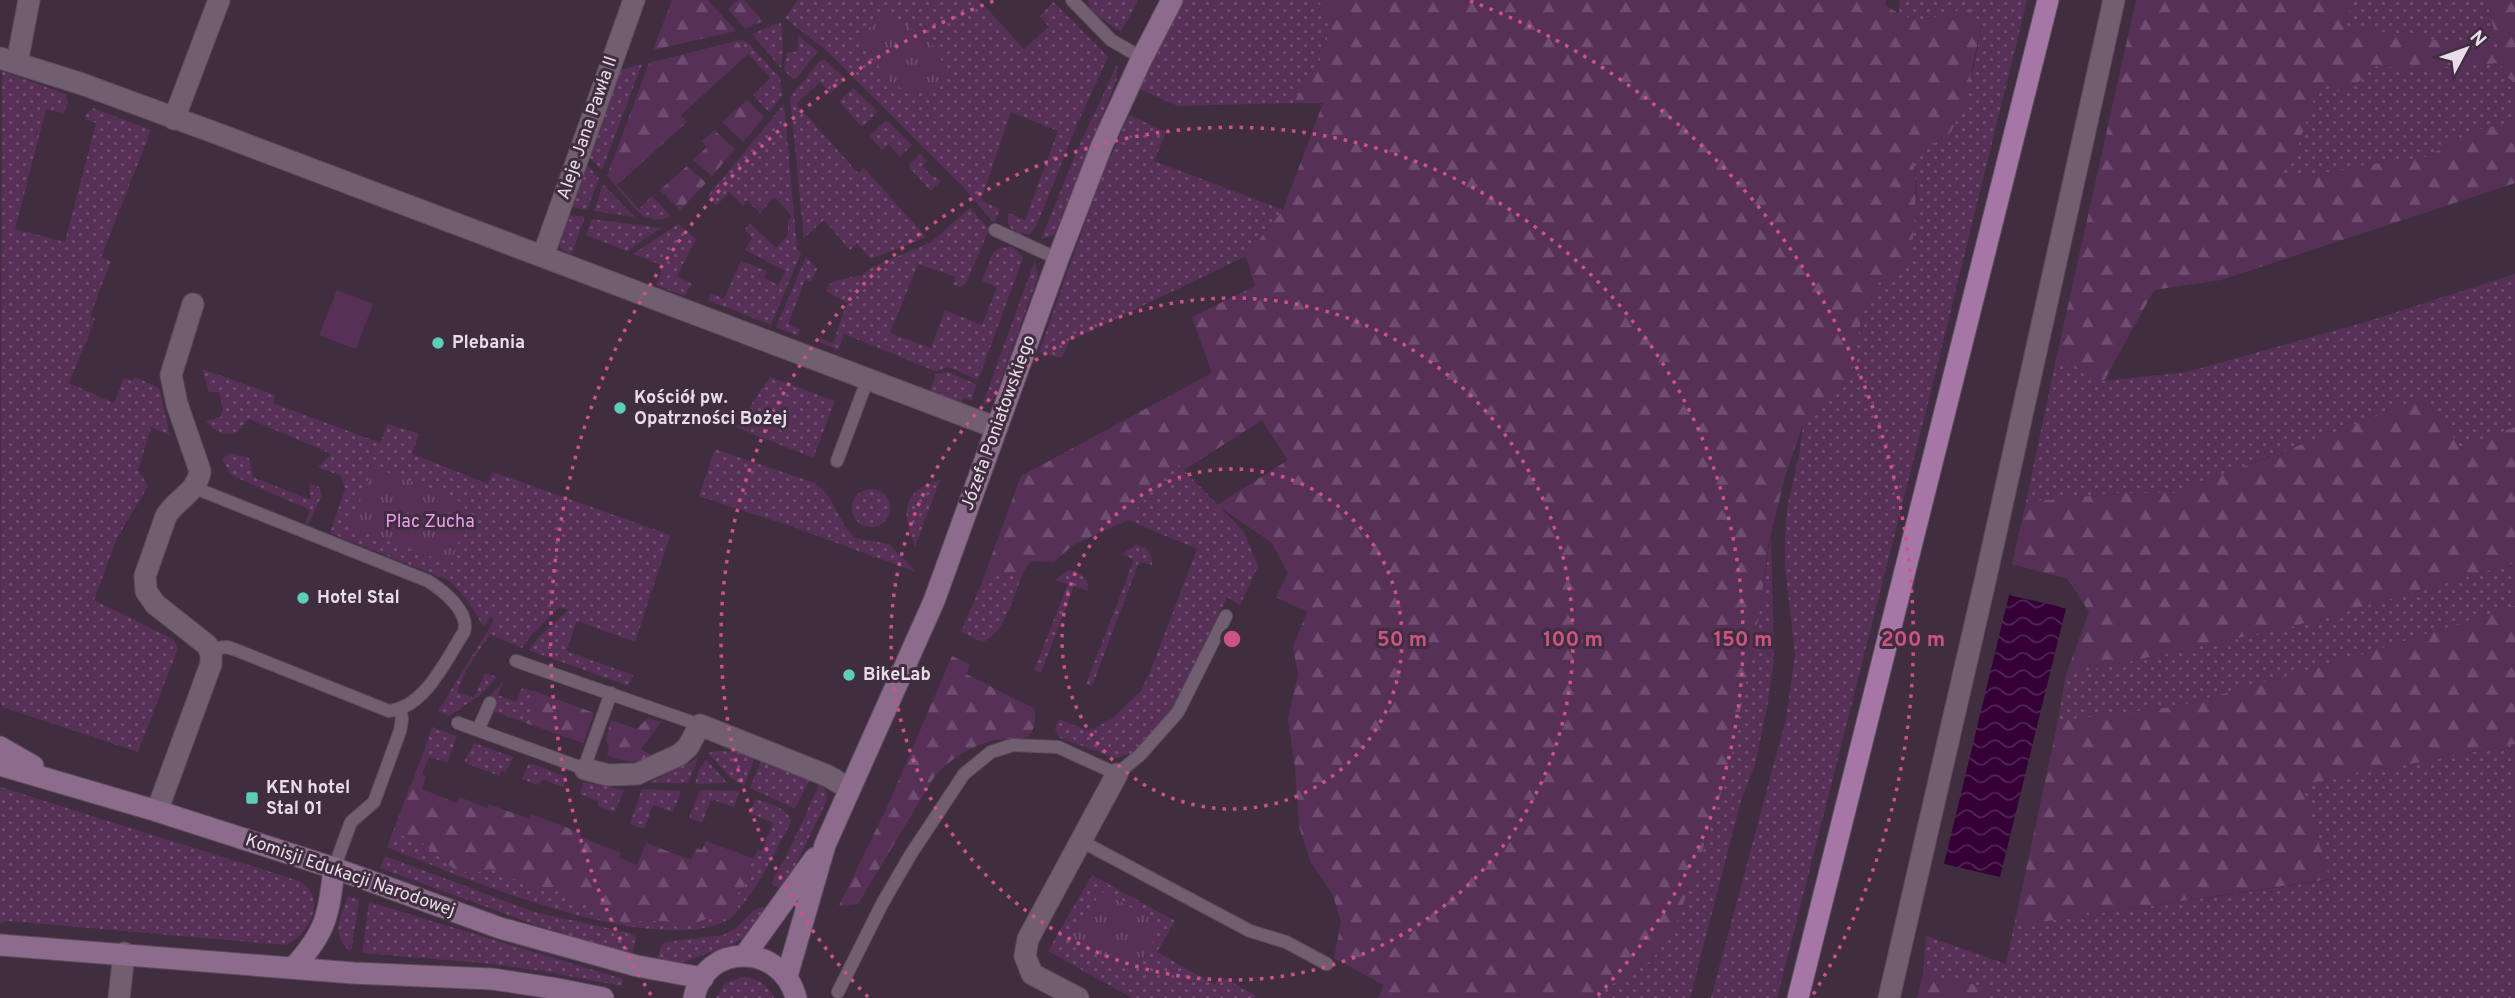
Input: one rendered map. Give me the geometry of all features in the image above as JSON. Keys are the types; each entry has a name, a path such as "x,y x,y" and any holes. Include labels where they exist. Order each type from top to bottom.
{"main road":[{"path":"1798,998 2048,0"}],"street":[{"path":"29,0 8,60 82,84 997,428"},
{"path":"174,119 219,0"},
{"name":"Aleje Jana Pawła II","path":"543,256 634,0"},
{"name":"Józefa Poniatowskiego","path":"787,975 825,845 934,601 1102,145 1172,0"},
{"path":"1889,998 2114,0"},
{"path":"157,811 211,664 209,649 192,631 149,598 145,582 166,516 171,507 195,488 200,471 177,404 171,375 193,304"},
{"path":"585,769 608,775 638,774 679,755 688,747 700,725 828,776 850,789"},
{"path":"0,747 62,782"},
{"name":"Komisji Edukacji Narodowej","path":"0,765 157,811 334,868 500,928 637,966 702,978"},
{"path":"1078,998 1032,974 1026,956 1028,939 1117,774"},
{"name":"Józefa Poniatowskiego","path":"745,955 825,845"},
{"path":"294,967 314,945 325,923 334,868"},
{"path":"0,945 353,973 492,979 603,998"},
{"path":"119,998 124,953"},
{"path":"694,998 702,978 713,967 727,959 745,955 762,958 787,975 796,998"}],"lane":[{"path":"1072,0 1111,40 1142,58"},
{"path":"995,230 1058,259"},
{"path":"837,461 868,378"},
{"path":"195,488 428,582 449,598 465,620 464,632 425,691 400,709 389,711 227,647 209,649"},
{"path":"838,992 882,904 911,854 964,774 991,752 1013,745 1058,747 1117,774 1140,755 1178,712 1226,617"},
{"path":"516,661 700,725"},
{"path":"458,723 585,769 611,693"},
{"path":"478,730 490,703"},
{"path":"334,868 352,821 374,802 400,731 400,709"},
{"path":"1081,841 1250,931 1286,942 1327,964"}],"green space":[{"path":"672,0 708,0 736,31 653,50"},
{"path":"738,0 744,0 763,21 745,29 728,9"},
{"path":"798,0 979,0 1024,49 1049,27 1040,16 1053,2 1108,57 1077,124 1036,227 1030,234 1016,234 1009,225 1008,213 1025,220 1058,131 1011,112 981,200 1000,209 994,223 964,188 828,52 785,18"},
{"path":"1088,0 1138,0 1121,32 1091,11"},
{"path":"1184,0 1318,0 1325,13 1327,40 1317,66 1293,103 1178,106 1139,89"},
{"path":"1318,0 1886,0 1886,6 1907,18 1928,19 1968,8 1982,24 1964,105 1951,132 1913,158 1915,212 1907,266 1878,283 1862,316 1851,370 1838,393 1803,424 1785,476 1768,546 1760,609 1730,764 1675,927 1651,961 1590,998 1378,998 1384,985 1334,958 1341,922 1333,895 1311,863 1299,826 1288,718 1298,675 1293,647 1307,612 1276,597 1288,573 1272,543 1217,505 1288,460 1262,420 1184,470 1175,462 1128,520 1073,545 1054,562 1031,561 1023,572 1000,573 982,582 1021,476 1212,373 1192,317 1255,286 1246,256 1283,210 1323,103 1293,103 1317,66 1327,40 1325,13"},
{"path":"1900,0 2027,0 1777,998 1711,998 1786,719 1795,655 1785,566 1785,539 1787,508 1803,424 1838,393 1851,370 1862,316 1878,283 1907,266 1917,194 1913,158 1952,131 1974,66 1982,25 1968,8 1933,18 1907,17 1899,14"},
{"path":"2136,0 2352,0 2343,36 2349,27 2498,49 2487,0 2515,0 2515,83 2504,75 2501,63 2417,69 2374,66 2346,95 2319,82 2294,158 2278,174 2299,178 2426,157 2473,131 2515,121 2515,183 2221,280 2154,290 2104,381 2057,355"},
{"path":"2352,0 2487,0 2498,49 2349,28 2342,38"},
{"path":"885,12 933,45 943,68 938,85 931,90 911,92 898,87 887,78 862,45 861,36"},
{"path":"781,22 783,50 781,68 752,34"},
{"path":"798,35 818,52 793,79 784,70 787,53 798,51"},
{"path":"742,40 749,44 780,78 782,96 769,112 753,95 771,78 736,41"},
{"path":"736,41 748,54 681,115 687,122 617,185 639,209 637,211 607,176 649,63"},
{"path":"825,60 845,79 831,93 820,82 796,104 858,173 864,168 926,237 871,259 857,244 850,250 824,220 804,238 790,97 820,61"},
{"path":"2501,63 2504,75 2515,83 2515,121 2473,131 2426,157 2299,178 2278,174 2294,158 2319,82 2374,66 2417,69"},
{"path":"642,64 602,170 589,157 620,70"},
{"path":"1117,65 1117,79 1054,235 1041,239 1080,144"},
{"path":"2,71 65,94 68,101 64,114 46,109 15,229 65,242 96,123 85,119 93,108 151,130 101,257 111,261 90,316 95,319 69,383 114,403 124,378 132,381 135,377 159,388 170,436 151,427 138,470 148,486 117,538 94,600 173,639 178,648 138,752 3,707 0,702"},
{"path":"853,88 878,112 862,127 839,101"},
{"path":"747,100 764,117 743,142 722,122"},
{"path":"784,104 797,249 801,253 771,325 708,300 711,293 724,299 741,261 767,271 764,278 778,285 786,271 745,250 752,238 745,229 750,223 776,248 788,235 788,221 792,216 774,197 760,213 747,200 743,206 729,192 716,206 708,196"},
{"path":"1129,115 1166,132 1154,161 1283,210 1246,256 1069,341 1062,358 1039,352 1101,179"},
{"path":"886,120 912,145 900,157 889,144 882,150 870,136"},
{"path":"714,130 735,149 712,176 693,160 707,147 702,141"},
{"path":"920,154 927,161 922,166 941,181 931,191 908,166"},
{"path":"587,165 599,178 587,210 572,207"},
{"path":"687,166 706,183 680,210 660,190"},
{"path":"603,184 635,217 594,211"},
{"path":"652,196 671,216 653,219 637,211"},
{"path":"970,208 989,229 966,283 961,287 953,285 956,277 918,264 890,333 931,348 945,310 982,325 997,287 982,281 992,255 999,248 1013,247 1023,258 978,380 949,367 935,371 844,334 838,350 819,342 820,338 833,343 847,303 826,291 830,284 861,275 873,267 931,242"},
{"path":"569,215 585,217 571,255 560,248 560,240"},
{"path":"592,219 661,228 627,251 586,235"},
{"path":"678,224 696,239 677,276 692,284 684,296 656,285 664,266 633,254"},
{"path":"806,257 817,269 811,282 805,280 788,324 801,330 798,336 776,327"},
{"path":"1035,260 1038,276 997,391 992,400 982,406"},
{"path":"2515,274 2515,427 2460,448 2269,456 2174,494 2120,493 2026,502 2057,355 2104,381 2187,372 2369,321"},
{"path":"337,290 373,304 356,349 319,335"},
{"path":"202,369 275,395 273,403 380,443 388,424 419,434 412,454 488,484 493,472 670,535 635,642 577,621 566,651 633,675 628,686 529,650 568,610 560,607 533,633 522,648 490,634 466,670 457,692 474,698 485,673 497,677 479,696 449,716 438,711 495,619 490,617 484,627 467,600 450,581 330,533 345,489 341,476 318,467 332,454 249,419 234,434 215,430 206,421 221,417 223,409 219,392 209,392"},
{"path":"948,372 976,384 972,400 963,398 961,404 930,392 936,374"},
{"path":"770,377 835,401 813,458 736,427"},
{"path":"2427,397 2460,447 2515,427 2515,563 2294,626 2066,675 2089,612 2068,579 2012,564 2026,502 2120,493 2174,493"},
{"path":"715,449 815,483 828,496 855,538 889,544 916,572 699,496"},
{"path":"230,453 249,458 253,477 311,500 309,483 319,487 322,495 310,521 305,525 310,510 231,475 222,459"},
{"path":"1175,461 1244,532 1258,566 1240,605 1227,597 1174,706 1132,753 1116,758 1060,738 1055,729 1059,719 1086,730 1113,718 1141,691 1152,667 1197,549 1128,520"},
{"name":"Plac Zucha","path":"373,467 453,497 464,505 467,516 451,564 350,527"},
{"path":"940,480 915,547 908,524 908,505 917,490"},
{"path":"871,489 884,495 890,508 884,521 871,527 858,521 852,508 858,495"},
{"path":"1771,534 1774,661 1767,707 1755,765 1741,800 1690,998 1590,998 1608,986 1675,927 1730,764 1760,609"},
{"path":"1136,545 1145,547 1151,555 1152,565 1139,562 1092,686 1086,684 1134,560 1122,554"},
{"path":"2515,563 2515,606 2354,657 2180,706 2058,721 2066,675 2294,626"},
{"path":"1068,570 1083,576 1088,591 1074,586 1041,673 1034,670 1068,584 1055,580"},
{"path":"1023,572 1003,622 990,638 982,642 961,632 982,582 1000,573"},
{"path":"2515,606 2515,744 2301,785 2330,879 2014,926 2058,721 2180,706 2354,657"},
{"path":"952,656 970,665 966,674 1035,709 1032,731 1021,739 995,740 979,745 942,768 858,904 839,906 889,803"},
{"path":"503,682 498,695 516,702 522,688 537,692 526,723 493,711 497,701 489,697"},
{"path":"537,692 594,713 583,743 526,723"},
{"path":"648,718 661,722 641,749 654,757 630,762 607,756 609,749 606,739 611,720 636,729"},
{"path":"432,727 457,736 447,763 423,754"},
{"path":"474,743 513,757 506,772 502,771 499,776 464,762"},
{"path":"2515,744 2515,998 1987,998 1986,987 1923,974 1926,936 2006,964 2014,926 2329,880 2301,785"},
{"path":"744,752 755,756 744,786 730,777 708,753"},
{"path":"423,754 429,756 422,774 426,776 422,789 456,803 459,797 487,808 489,804 529,819 531,814 581,833 580,837 621,853 619,858 637,865 646,843 691,860 696,848 702,850 706,841 754,859 748,870 744,889 735,895 739,910 731,918 709,918 695,923 645,920 625,923 603,915 593,902 576,903 559,887 543,887 534,891 519,881 490,869 471,874 453,868 416,838 395,834 396,823"},
{"path":"698,758 688,783 649,783"},
{"path":"762,758 811,777 796,807 750,788"},
{"path":"706,759 727,783 695,784"},
{"path":"529,763 567,777 563,787 542,779 539,785 522,779"},
{"path":"583,782 624,790 615,812 598,806 598,801 580,794"},
{"path":"820,783 826,791 827,800 783,891 771,883"},
{"path":"0,787 299,881 313,896 312,915 302,933 286,945 9,921 0,923"},
{"path":"642,789 681,791 673,812 653,805 644,829 630,824"},
{"path":"700,790 739,791 734,807 711,799 702,823 689,818"},
{"path":"756,799 782,809 791,822 763,875 739,910 735,895 744,889 748,870 758,849 762,851 773,823 749,813"},
{"path":"396,823 395,834 416,838 453,868 471,874 490,869 519,881 534,891 543,887 559,887 576,903 593,902 603,915 625,923 645,920 695,923 709,918 731,918 698,929 657,930 610,923 559,910 462,877 387,847"},
{"path":"385,856 534,912 630,933 636,937 632,956 566,936 380,868"},
{"path":"1092,875 1175,921 1157,952 1215,985 1220,976 1255,995 1254,998 1132,998 1048,951"},
{"path":"1101,891 1162,925 1134,974 1073,939"},
{"path":"348,896 359,900 351,952 339,933 340,919"},
{"path":"369,902 623,979 622,986 484,963 362,953"},
{"path":"762,907 769,911 751,933 731,945 683,962 657,960 665,942 723,935 736,928 754,910"},
{"path":"1923,974 1987,987 1987,998 1917,998"},
{"path":"741,977 761,982 774,998 716,998 725,984"}],"water":[{"path":"2009,595 2066,608 2000,877 1944,864"}],"place":[{"name":"Plebania","path":"438,343"},
{"name":"Kościół pw. Opatrzności Bożej","path":"620,408"},
{"name":"Hotel Stal","path":"303,598"},
{"name":"BikeLab","path":"849,675"},
{"name":"KEN hotel Stal 01","path":"252,798"}]}
